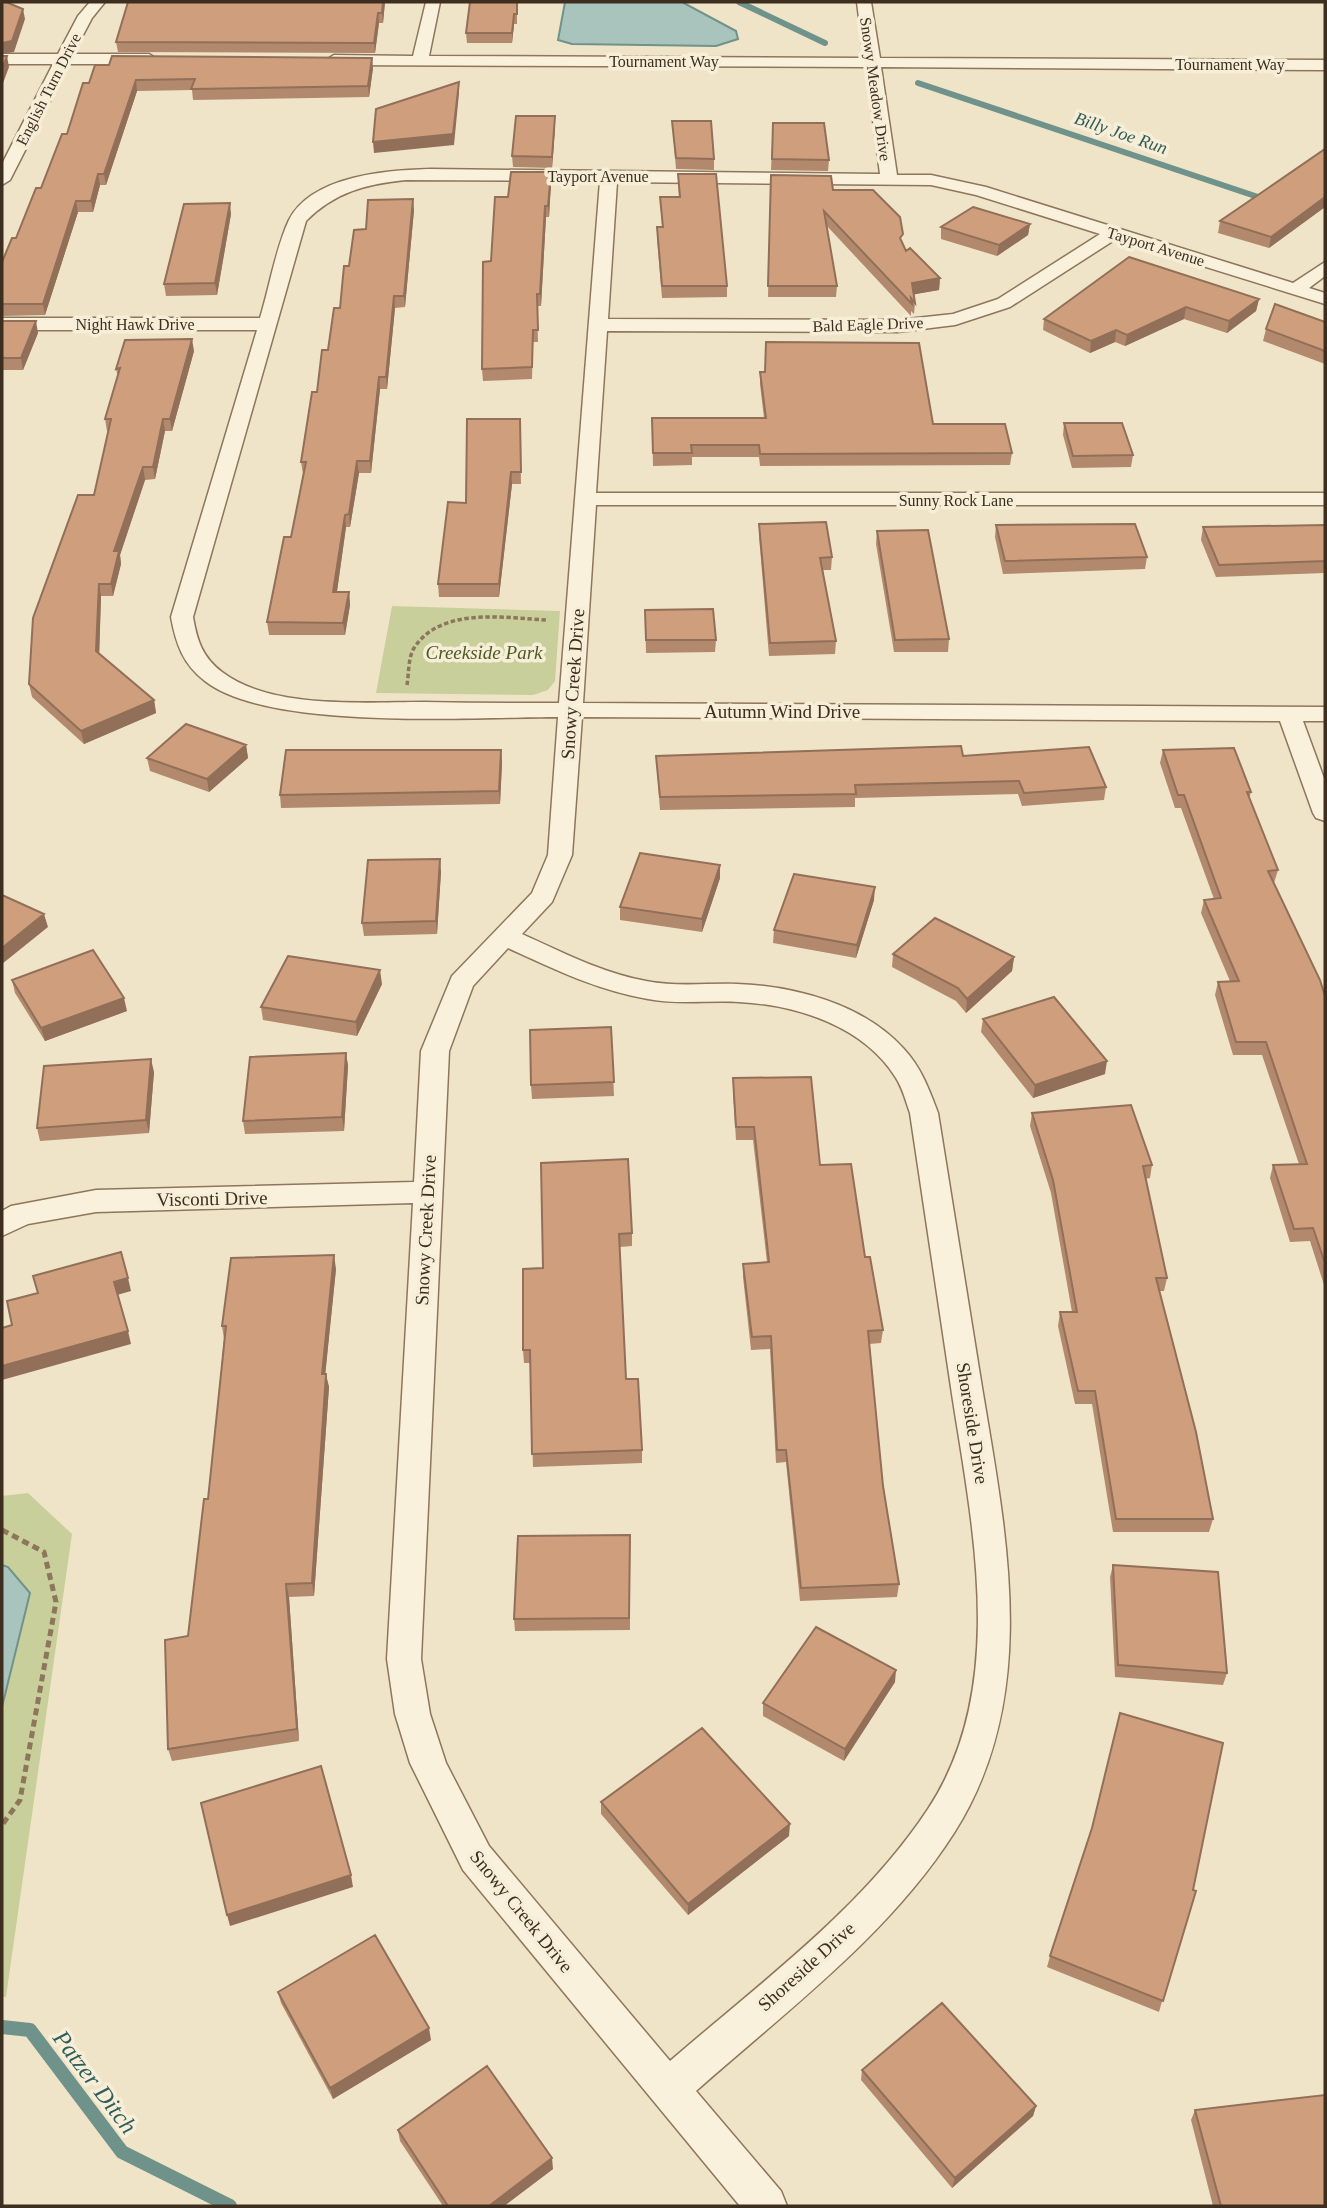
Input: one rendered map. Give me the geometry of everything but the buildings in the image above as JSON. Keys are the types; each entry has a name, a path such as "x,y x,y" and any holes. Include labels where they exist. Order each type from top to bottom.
{"street":[{"name":"English Turn Drive","path":"2,180 85,16 97,2"},
{"path":"420,60 433,2"},
{"name":"Snowy Meadow Drive","path":"864,2 888,177"},
{"path":"2,59 159,60"},
{"name":"Tournament Way","path":"324,60 1325,65"},
{"name":"Tayport Avenue","path":"241,691 217,680 192,657 183,631 182,617 298,220 309,205 327,194 354,184 408,176 888,177 931,180 980,191 1325,299"},
{"name":"Snowy Creek Drive","path":"609,177 559,855 543,896 461,982 435,1051 404,1659 408,1704 423,1754 443,1802 476,1858 766,2206"},
{"name":"Bald Eagle Drive","path":"599,325 898,326 955,320 1004,303 1114,233"},
{"path":"1296,290 1325,267"},
{"name":"Night Hawk Drive","path":"2,324 268,324"},
{"name":"Sunny Rock Lane","path":"586,499 1325,499"},
{"name":"Autumn Wind Drive","path":"241,691 298,706 404,710 1325,714"},
{"path":"1289,714 1325,813"},
{"name":"Shoreside Drive","path":"506,937 586,974 646,991 742,993 816,1008 850,1022 878,1040 908,1073 924,1113 993,1553 995,1636 982,1730 965,1775 942,1820 871,1908 668,2089"},
{"name":"Visconti Drive","path":"2,1225 21,1214 96,1201 427,1192"}],"path":[{"path":"404,710 413,649 428,632 447,622 475,619 577,620"},
{"path":"2,1530 44,1552 56,1602 20,1800 2,1825"}],"green space":[{"name":"Creekside Park","path":"392,606 560,611 555,681 548,690 533,695 376,693"},
{"path":"28,1493 72,1534 6,1997 2,1997 2,1496"}],"water":[{"path":"565,2 682,2 736,31 738,39 716,46 572,44 558,40"},
{"path":"2,1565 8,1567 30,1593 2,1707"}],"waterway":[{"name":"Billy Joe Run","path":"739,2 825,43"},
{"name":"Billy Joe Run","path":"918,83 1267,200"},
{"name":"Patzer Ditch","path":"2,2027 30,2030 122,2152 230,2206"}]}
